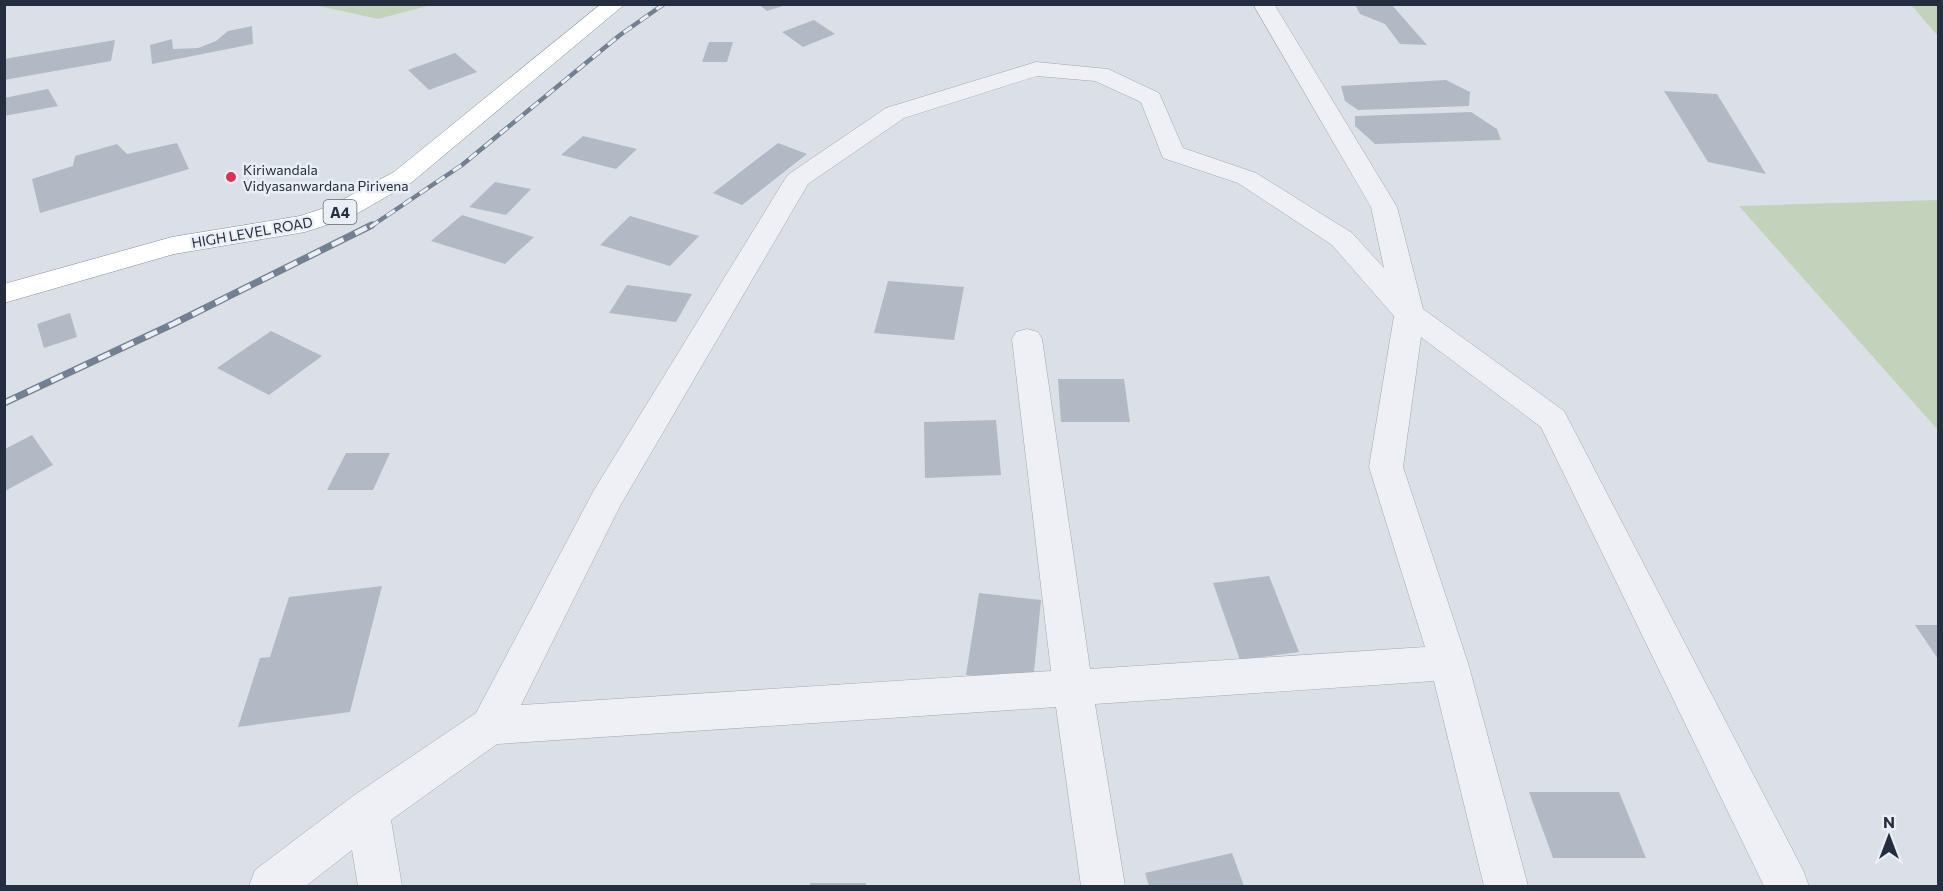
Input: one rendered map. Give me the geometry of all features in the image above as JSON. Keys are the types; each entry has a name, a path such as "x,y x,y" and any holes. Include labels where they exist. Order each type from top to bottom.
{"highway":[{"name":"HIGH LEVEL ROAD","path":"4,294 172,246 305,224 342,211 403,177 615,4"}],"street":[{"path":"1263,4 1384,207 1409,314 1386,467 1449,663 1506,886"},
{"path":"272,886 368,811 490,726 606,500 798,179 895,113 1036,69 1100,74 1151,98 1172,153 1247,178 1342,239 1409,314 1553,419 1787,886"},
{"path":"1027,339 1073,688 1103,886"},
{"path":"490,726 1449,663"},
{"path":"368,811 380,886"}],"green space":[{"path":"315,5 431,5 378,19"},
{"path":"1911,5 1938,5 1938,36"},
{"path":"1938,200 1938,430 1739,206"}],"building":[{"path":"758,4 786,4 786,5 767,11"},
{"path":"1355,4 1391,4 1427,45 1400,44 1385,24 1360,14"},
{"path":"814,20 835,34 803,47 782,32"},
{"path":"252,26 253,44 152,64 150,45 172,39 173,49 198,48 216,41 228,31"},
{"path":"115,40 111,61 4,80 4,59"},
{"path":"709,42 733,42 727,62 702,62"},
{"path":"455,53 477,72 429,90 408,70"},
{"path":"1446,80 1470,92 1469,106 1358,110 1345,101 1341,86"},
{"path":"48,89 58,106 4,116 4,98"},
{"path":"1664,91 1717,94 1766,174 1708,162"},
{"path":"1471,112 1497,129 1501,140 1375,144 1355,126 1355,116"},
{"path":"583,136 637,149 616,169 561,155"},
{"path":"177,143 189,169 40,213 32,179 73,166 75,156 117,144 127,154"},
{"path":"778,143 807,154 742,205 713,193"},
{"path":"495,182 531,189 506,215 469,207"},
{"path":"462,215 534,237 505,264 431,241"},
{"path":"630,216 699,236 670,266 600,245"},
{"path":"888,281 964,287 954,340 874,333"},
{"path":"627,285 692,294 676,322 609,313"},
{"path":"70,313 77,337 44,348 37,324"},
{"path":"271,331 322,356 269,395 217,368"},
{"path":"1058,379 1124,379 1130,422 1061,422"},
{"path":"996,420 1001,475 925,478 924,422"},
{"path":"32,435 53,465 5,491 5,449"},
{"path":"346,453 390,453 373,490 327,490"},
{"path":"1269,576 1299,652 1240,660 1213,583"},
{"path":"382,586 350,712 238,727 260,658 270,657 289,597"},
{"path":"979,593 1041,600 1033,682 966,675"},
{"path":"1915,625 1938,625 1938,659"},
{"path":"1529,792 1619,792 1646,858 1553,858"},
{"path":"1232,853 1244,886 1149,886 1145,873"},
{"path":"810,883 866,883 865,886 810,886"}],"railway":[{"path":"370,227 462,165 620,35 664,4"},
{"path":"4,403 173,324 372,225"}],"place":[{"name":"Kiriwandala Vidyasanwardana Pirivena","path":"231,177"}]}
